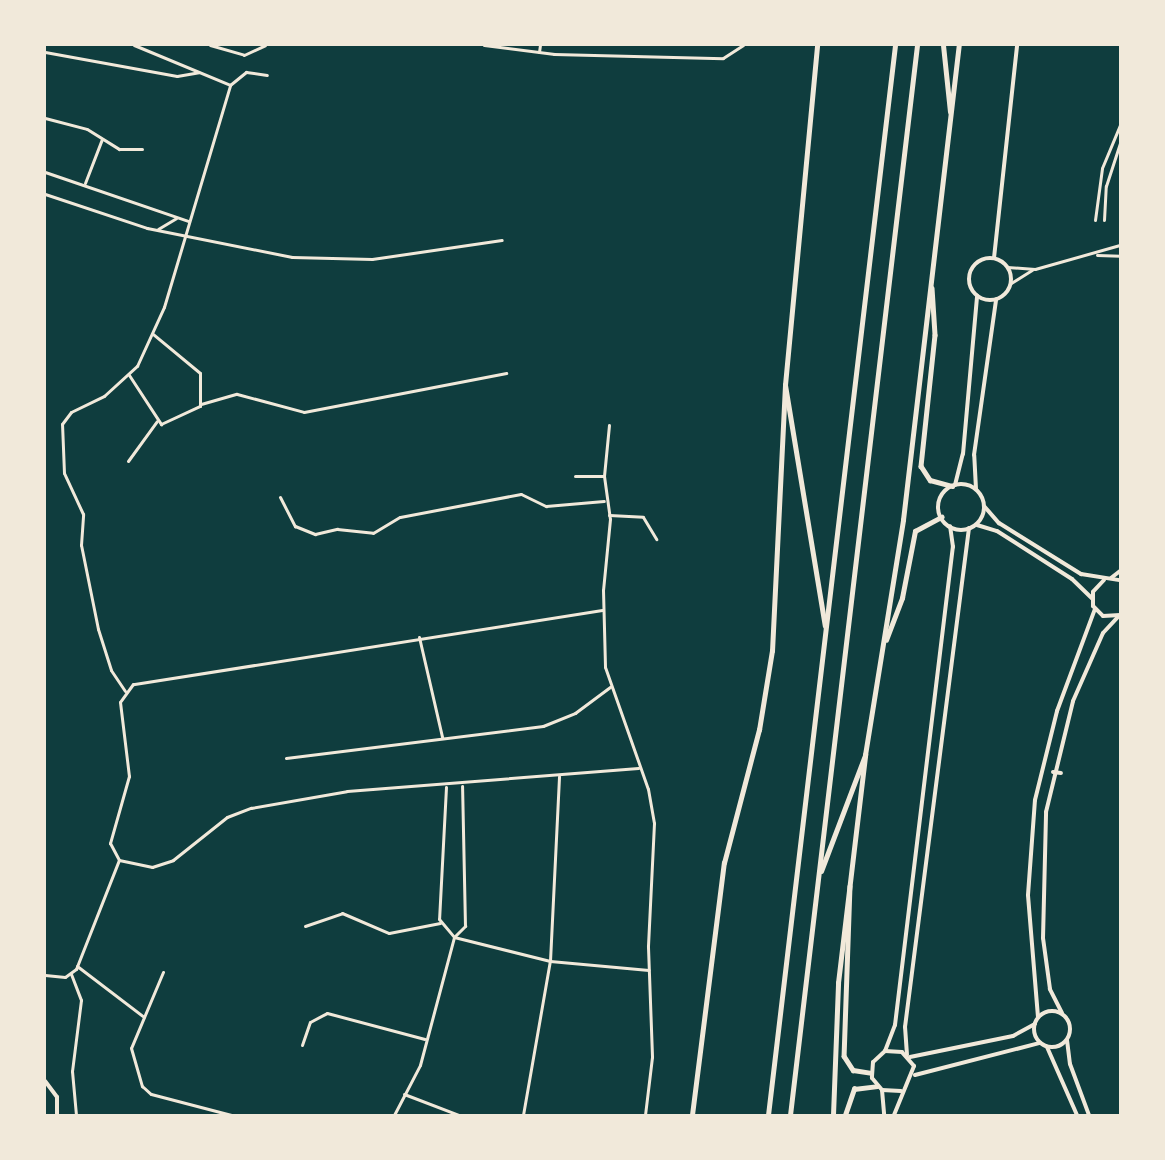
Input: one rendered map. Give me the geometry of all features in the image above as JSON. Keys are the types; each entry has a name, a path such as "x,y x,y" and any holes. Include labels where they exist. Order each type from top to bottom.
{"highway":[{"path":"692,1115 724,862 768,678 785,385 817,45"},
{"path":"768,1115 895,45"},
{"path":"790,1115 917,45"},
{"path":"943,45 950,112"},
{"path":"833,1115 836,1000 865,755 884,645 959,45"},
{"path":"931,282 935,335 921,466 930,480 953,486"},
{"path":"785,385 826,637"},
{"path":"884,645 900,605 915,531 941,517"},
{"path":"818,878 865,755"},
{"path":"850,883 854,900 844,1056 853,1071 871,1073"},
{"path":"845,1115 854,1089 877,1086"}],"street":[{"path":"134,45 230,85"},
{"path":"210,45 244,55 265,45"},
{"path":"484,45 540,52 723,58 743,45"},
{"path":"540,45 540,52"},
{"path":"994,258 1017,45"},
{"path":"45,52 177,76 199,72"},
{"path":"125,691 111,670 98,629 81,545 83,514 64,473 62,429 71,412 129,375 153,334 230,85 246,72 267,75"},
{"path":"45,118 102,139 119,148 142,149"},
{"path":"1095,220 1102,168 1120,125"},
{"path":"85,183 102,139"},
{"path":"1104,220 1106,186 1120,143"},
{"path":"45,172 85,183 188,222"},
{"path":"1120,191 1120,238"},
{"path":"45,194 183,237 253,252 331,260 390,258 502,240"},
{"path":"155,230 176,218"},
{"path":"1040,1043 1035,1024 1038,1017 1028,895 1034,812 1051,730 1095,609 1092,598 1072,579 997,531 976,525 969,528 950,526 941,517 940,499 953,486 963,454 977,296 969,275 978,262 994,258 1007,267 1035,269 1097,255 1120,245"},
{"path":"1097,255 1120,256"},
{"path":"1007,267 1011,284"},
{"path":"1035,269 1011,284 996,300 974,455 976,489 984,506 999,523 1057,560 1105,580 1120,580"},
{"path":"977,296 996,300"},
{"path":"153,334 200,373 201,404"},
{"path":"129,375 157,421 169,425 201,404 237,394 304,412 506,373"},
{"path":"129,461 157,421"},
{"path":"609,425 604,476 604,501 609,515 602,610 610,687 654,823 648,970 652,1057 645,1115"},
{"path":"575,476 604,476"},
{"path":"953,486 976,489"},
{"path":"280,496 295,526 315,534 337,529 373,533 400,517 520,494 546,506 604,501"},
{"path":"976,525 984,506"},
{"path":"609,515 643,517 656,539"},
{"path":"901,1091 882,1090 877,1086 871,1073 873,1062 885,1051 895,1026 952,547 950,526"},
{"path":"914,1076 908,1056 905,1027 969,528"},
{"path":"1111,579 1120,571"},
{"path":"1092,598 1105,580"},
{"path":"1089,1115 1070,1064 1067,1040 1071,1026 1050,989 1041,918 1043,832 1053,772 1083,676 1119,616 1095,609"},
{"path":"71,974 77,966 119,860 110,835 128,783 120,706 125,691 141,681 602,610"},
{"path":"419,637 442,737"},
{"path":"286,759 552,723 582,710 610,687"},
{"path":"119,860 141,867 168,862 227,818 251,808 347,791 462,786 638,768"},
{"path":"1053,772 1061,773"},
{"path":"523,1115 550,961 559,776"},
{"path":"394,1115 418,1072 454,937 465,926 462,786"},
{"path":"446,787 440,923 454,937 550,961 648,970"},
{"path":"305,926 342,913 389,933 440,923"},
{"path":"77,966 144,1017"},
{"path":"163,972 131,1053 144,1091 214,1113 231,1115"},
{"path":"45,975 71,974"},
{"path":"71,974 81,1000 72,1071 76,1115"},
{"path":"1038,1017 1047,1011 1062,1013"},
{"path":"302,1045 310,1022 327,1013 425,1039"},
{"path":"885,1051 908,1056 1013,1036 1035,1024"},
{"path":"1046,1046 1067,1040"},
{"path":"894,1115 901,1091 914,1076 1040,1043 1046,1046 1077,1115"},
{"path":"45,1081 57,1097 57,1115"},
{"path":"882,1090 884,1115"},
{"path":"404,1094 459,1115"}]}
